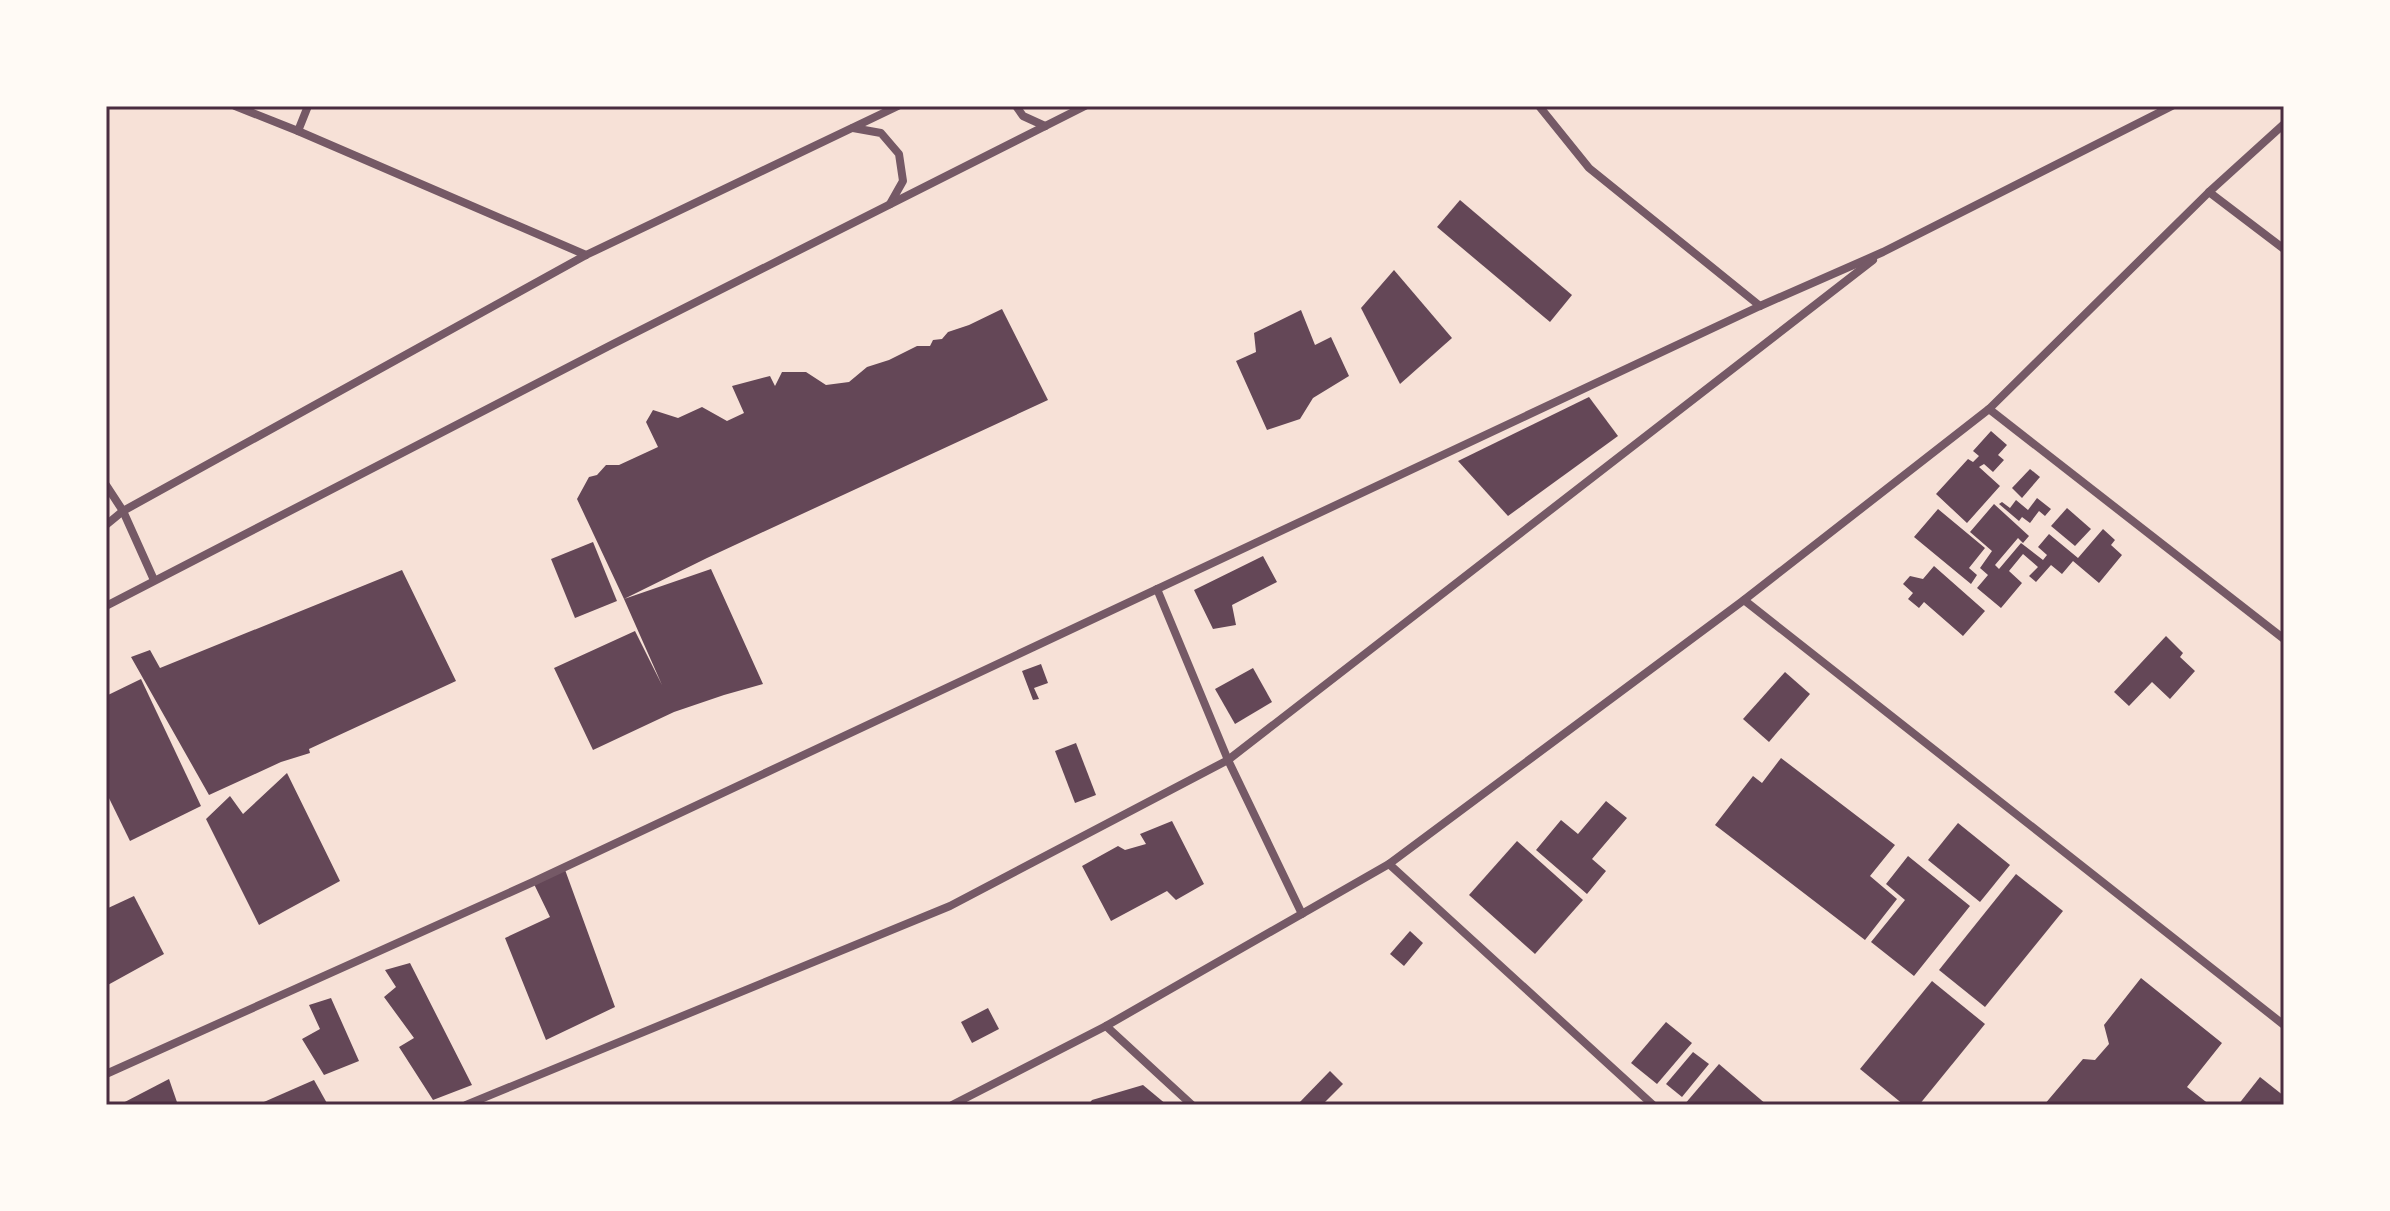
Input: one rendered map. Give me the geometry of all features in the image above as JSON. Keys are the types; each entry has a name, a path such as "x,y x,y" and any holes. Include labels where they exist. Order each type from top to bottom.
{"street":[{"path":"235,106 586,255"},
{"path":"298,131 308,106"},
{"path":"106,525 123,511 586,255 898,106"},
{"path":"1016,106 1023,116 1045,126"},
{"path":"106,606 597,352 1085,106"},
{"path":"1539,106 1589,168 1760,306"},
{"path":"106,1074 533,882 1760,306 1883,252 2172,106"},
{"path":"952,1105 1106,1026 1389,864 1744,600 1989,409 2209,192 2284,124"},
{"path":"853,128 881,133 899,154 903,181 890,205"},
{"path":"2209,192 2284,249"},
{"path":"466,1105 950,906 1228,760 1883,252"},
{"path":"1989,409 2284,639"},
{"path":"106,485 123,511 154,580"},
{"path":"1157,589 1228,760 1302,914"},
{"path":"1744,600 2284,1025"},
{"path":"1389,864 1653,1105"},
{"path":"1106,1026 1192,1105"}],"building":[{"path":"1460,200 1572,295 1550,322 1437,227"},
{"path":"1394,270 1452,338 1400,384 1361,308"},
{"path":"1002,309 1048,400 624,599 577,499 589,477 597,475 606,465 619,465 658,447 646,422 653,410 678,418 702,407 727,421 744,413 732,386 770,376 775,386 782,372 806,372 826,385 849,382 867,367 917,346 930,346 933,340 942,339 948,332"},
{"path":"1301,310 1315,345 1331,337 1349,376 1313,398 1300,419 1267,430 1236,361 1256,352 1254,333"},
{"path":"1589,397 1618,436 1508,516 1458,461"},
{"path":"1991,431 2007,445 1998,455 2004,460 1993,472 1984,464 1979,467 2000,486 1967,523 1936,494 1968,459 1973,462 1979,456 1973,451"},
{"path":"2030,469 2040,477 2022,498 2012,488"},
{"path":"2037,498 2051,509 2045,516 2039,511 2030,523 2022,517 2019,521 1999,504 2002,502 2010,508 2016,500 2028,510"},
{"path":"1994,504 2029,536 2023,543 2018,538 1995,565 1999,569 2021,543 2043,560 2047,555 2038,547 2049,534 2078,558 2103,529 2115,540 2111,545 2122,555 2099,583 2073,561 2062,574 2051,565 2036,582 2029,576 2038,567 2023,554 2009,571 2022,583 2001,608 1977,588 1988,575 1980,568 1992,551 1970,532"},
{"path":"2067,508 2091,529 2075,546 2051,526"},
{"path":"1938,509 1985,548 1969,568 1977,575 1971,584 1914,537"},
{"path":"593,542 617,601 575,618 551,559"},
{"path":"1263,556 1277,582 1232,605 1236,625 1213,629 1194,590"},
{"path":"1934,566 1985,611 1963,636 1924,602 1919,608 1908,599 1913,593 1903,584 1910,576 1923,579"},
{"path":"711,569 763,684 674,712 593,750 554,668 635,631 662,685 624,599"},
{"path":"402,570 456,681 309,749 310,753 281,762 209,795 131,657 150,650 160,668"},
{"path":"2166,636 2183,653 2180,657 2195,671 2170,699 2152,682 2129,706 2114,692"},
{"path":"1041,664 1048,683 1034,688 1039,699 1033,700 1022,671"},
{"path":"1253,668 1272,702 1235,724 1215,689"},
{"path":"1785,672 1810,694 1769,742 1743,719"},
{"path":"141,679 201,806 130,841 106,792 106,696"},
{"path":"1076,743 1096,795 1075,803 1055,751"},
{"path":"1781,758 1895,845 1870,876 1897,899 1865,940 1715,825 1753,776 1762,783"},
{"path":"287,773 340,881 259,925 206,819 230,796 243,814"},
{"path":"1606,801 1627,818 1592,859 1606,871 1587,894 1536,850 1561,820 1578,834"},
{"path":"1172,821 1204,884 1176,900 1167,891 1111,921 1082,866 1118,846 1125,850 1146,844 1140,834"},
{"path":"1958,823 2010,865 1980,902 1928,860"},
{"path":"1517,841 1583,900 1535,954 1469,895"},
{"path":"1908,856 1970,906 1914,976 1871,942 1905,900 1886,884"},
{"path":"564,867 615,1007 546,1040 505,938 550,917 533,882"},
{"path":"2016,874 2063,911 1985,1007 1939,970"},
{"path":"134,896 164,954 106,986 106,909"},
{"path":"1410,931 1423,943 1404,966 1390,954"},
{"path":"410,963 472,1085 433,1100 399,1047 414,1038 384,997 396,987 385,970"},
{"path":"2141,978 2222,1043 2187,1087 2210,1105 2044,1105 2083,1059 2095,1060 2109,1044 2104,1025"},
{"path":"1932,981 1985,1024 1919,1105 1904,1105 1860,1069"},
{"path":"331,998 359,1061 324,1075 302,1039 320,1029 309,1005"},
{"path":"988,1008 999,1029 972,1043 961,1022"},
{"path":"1666,1022 1692,1043 1657,1084 1631,1063"},
{"path":"1693,1052 1709,1064 1682,1097 1666,1084"},
{"path":"1719,1064 1767,1105 1684,1105"},
{"path":"1330,1071 1343,1084 1322,1105 1297,1105"},
{"path":"2260,1077 2284,1096 2284,1105 2238,1105"},
{"path":"169,1079 178,1105 119,1105"},
{"path":"314,1080 328,1105 257,1105"},
{"path":"1143,1085 1167,1105 1088,1105 1092,1100"}]}
